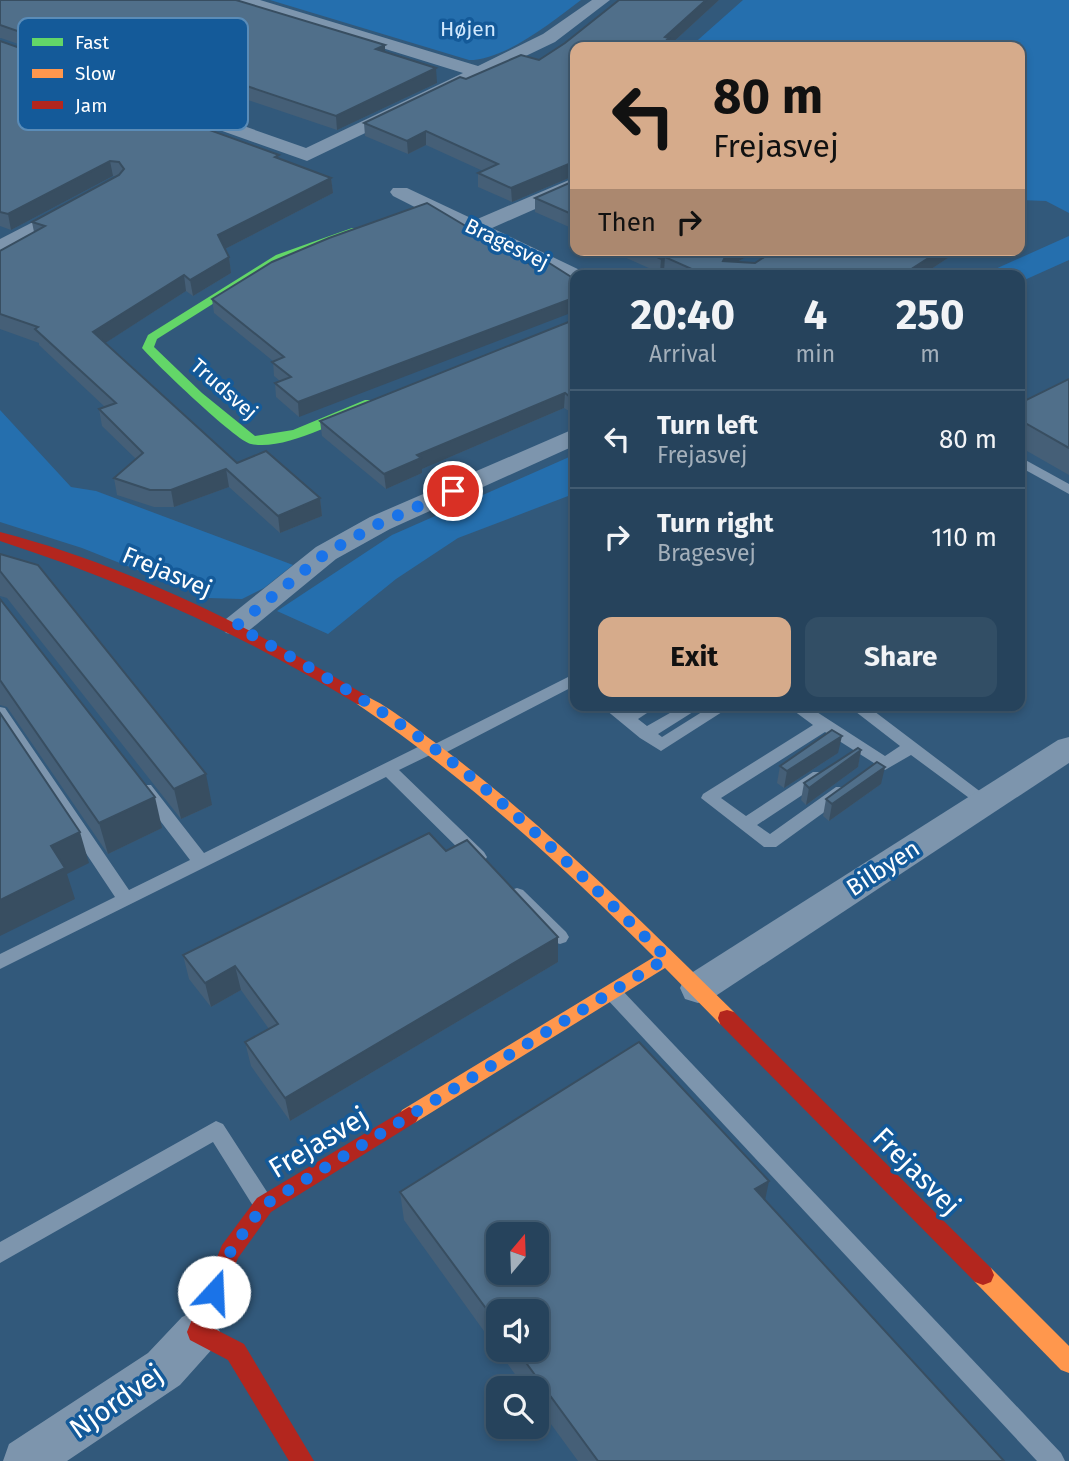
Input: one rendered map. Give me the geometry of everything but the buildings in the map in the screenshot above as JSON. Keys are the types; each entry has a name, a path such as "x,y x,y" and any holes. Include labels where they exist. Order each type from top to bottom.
{"street":[{"path":"243,0 480,72"},
{"path":"237,130 307,155 563,30 603,0"},
{"path":"473,229 570,186"},
{"name":"Bragesvej","path":"400,192 570,274"},
{"path":"4,242 92,197"},
{"path":"401,215 427,206"},
{"name":"Trudsvej","path":"363,228 272,262 152,337 148,348 198,396 252,440 261,442 278,439 384,397"},
{"path":"236,626 326,553 369,529 570,439"},
{"name":"Frejasvej","path":"0,536 133,581 236,626 335,683 434,748 528,825 667,958 1069,1362"},
{"name":"Bilbyen","path":"698,988 1069,748"},
{"name":"Frejasvej","path":"198,1332 232,1248 264,1205 667,958"},
{"path":"198,1332 236,1352 302,1461"},
{"name":"Njordvej","path":"26,1461 164,1369 198,1332"}],"lane":[{"path":"1025,464 1069,490"},
{"path":"0,962 570,681"},
{"path":"617,711 661,745 715,711"},
{"path":"646,734 685,711"},
{"path":"803,711 885,764"},
{"path":"863,711 985,802"},
{"path":"0,712 126,899"},
{"path":"825,725 709,798 770,843 861,777 911,747"},
{"path":"745,825 862,749"},
{"path":"388,769 561,937"},
{"path":"134,776 201,862"},
{"path":"613,993 1053,1461"},
{"path":"0,1253 216,1130 264,1205"}],"green space":[{"name":"Højen","path":"270,0 581,0 513,47 498,54 469,60"},
{"path":"743,0 1069,0 1069,213 1046,201 1025,200 1025,42 696,42"},
{"path":"1069,236 1069,260 1025,280 1025,270 993,270"},
{"path":"0,410 71,487 96,491 293,565 264,588 242,599 208,598 82,548 0,522"},
{"path":"570,457 570,495 458,538 396,579 328,634 277,611 392,535"}],"traffic: fast":[{"path":"352,231 280,257 152,337 148,348 198,396 252,440 267,440 297,433 369,403"}],"traffic: slow":[{"path":"362,700 413,734 508,809 597,890 727,1018"},
{"path":"409,1116 667,958"},
{"path":"983,1275 1069,1362"}],"traffic: jam":[{"path":"0,536 95,569 187,606 276,650 362,700"},
{"path":"727,1018 983,1275"},
{"path":"302,1461 236,1352 198,1332 230,1252 264,1205 409,1116"}],"route":[{"path":"214,1292 232,1248 245,1227 264,1205 667,958 528,825 437,750 345,689 236,626 326,553 380,523 453,491"}]}
